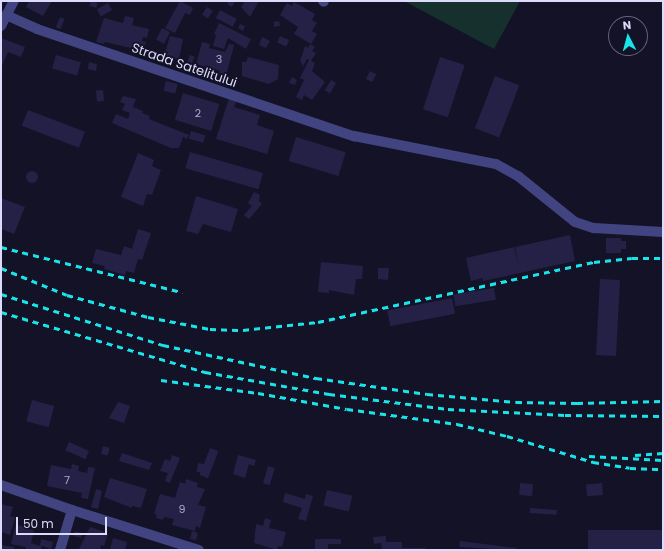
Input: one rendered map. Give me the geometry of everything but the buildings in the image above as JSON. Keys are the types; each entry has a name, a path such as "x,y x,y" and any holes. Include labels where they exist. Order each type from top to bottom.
{"street":[{"path":"1,26 14,1"},
{"name":"Strada Satelitului","path":"6,15 37,29 354,136 496,164 518,176 575,222 594,228 663,232"},
{"path":"1,485 72,510 199,550"},
{"path":"60,550 72,510"}],"green space":[{"path":"404,1 520,1 494,49"}],"railway":[{"path":"1,247 182,292"},
{"path":"1,268 67,295 148,317 210,329 243,330 318,322 594,262 632,258 663,258"},
{"path":"1,294 163,345 316,378 427,394 516,402 577,403 663,401"},
{"path":"1,312 205,372 329,394 448,409 565,415 663,416"},
{"path":"161,380 258,393 347,409 457,424 507,436 593,462 630,468 663,469"},
{"path":"635,455 663,453"},
{"path":"589,456 663,460"}]}
